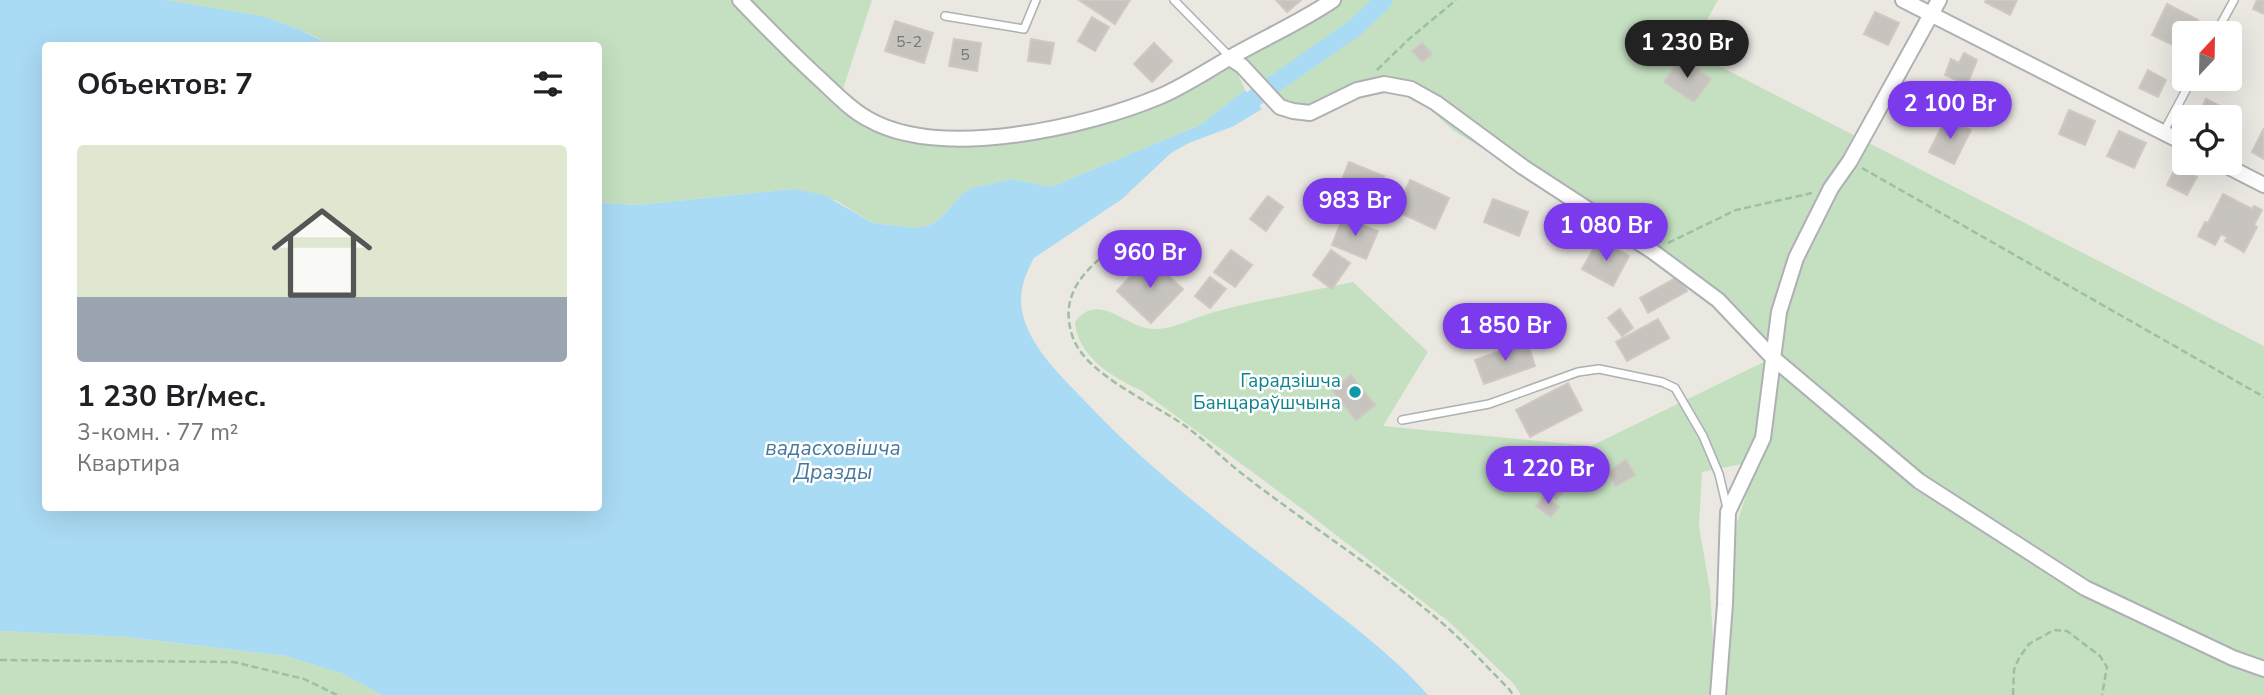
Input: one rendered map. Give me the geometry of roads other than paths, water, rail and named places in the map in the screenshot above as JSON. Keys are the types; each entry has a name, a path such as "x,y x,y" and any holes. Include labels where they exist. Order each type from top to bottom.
{"street":[{"path":"740,0 839,98 869,120 897,131 933,138 969,140 1060,126 1161,96 1202,75 1236,62 1333,0"},
{"path":"1903,0 2172,137"},
{"path":"1718,695 1728,512 1763,438 1779,312 1796,258 1831,188 1850,161 1939,0"},
{"path":"1236,62 1280,107 1310,113 1357,90 1384,84 1411,89 1436,103 1523,167 1652,251 1718,300 1773,358 1919,481 2085,588 2233,658 2264,669"},
{"path":"2242,174 2264,185"}],"lane":[{"path":"945,16 1024,29 1036,0"},
{"path":"1174,0 1236,62"},
{"path":"2223,21 2234,0"},
{"path":"2164,133 2186,91"},
{"path":"1402,420 1489,404 1578,372 1599,369 1662,382 1675,388 1703,436 1719,474 1728,512"}],"water":[{"name":"вадасховішча Дразды","path":"0,0 165,0 262,16 299,29 324,42 42,42 42,511 602,511 602,203 637,205 793,189 824,195 873,223 916,228 930,225 940,219 961,195 972,188 1013,179 1051,187 1200,125 1245,90 1262,109 1234,126 1189,143 1171,153 1122,199 1034,258 1022,288 1024,319 1035,342 1050,363 1135,451 1218,521 1368,638 1428,695 382,695 343,674 286,656 127,637 0,631"}],"waterway":[{"path":"1253,99 1356,27 1384,0"}],"place":[{"name":"Гарадзішча Банцараўшчына","path":"1355,392"}]}
